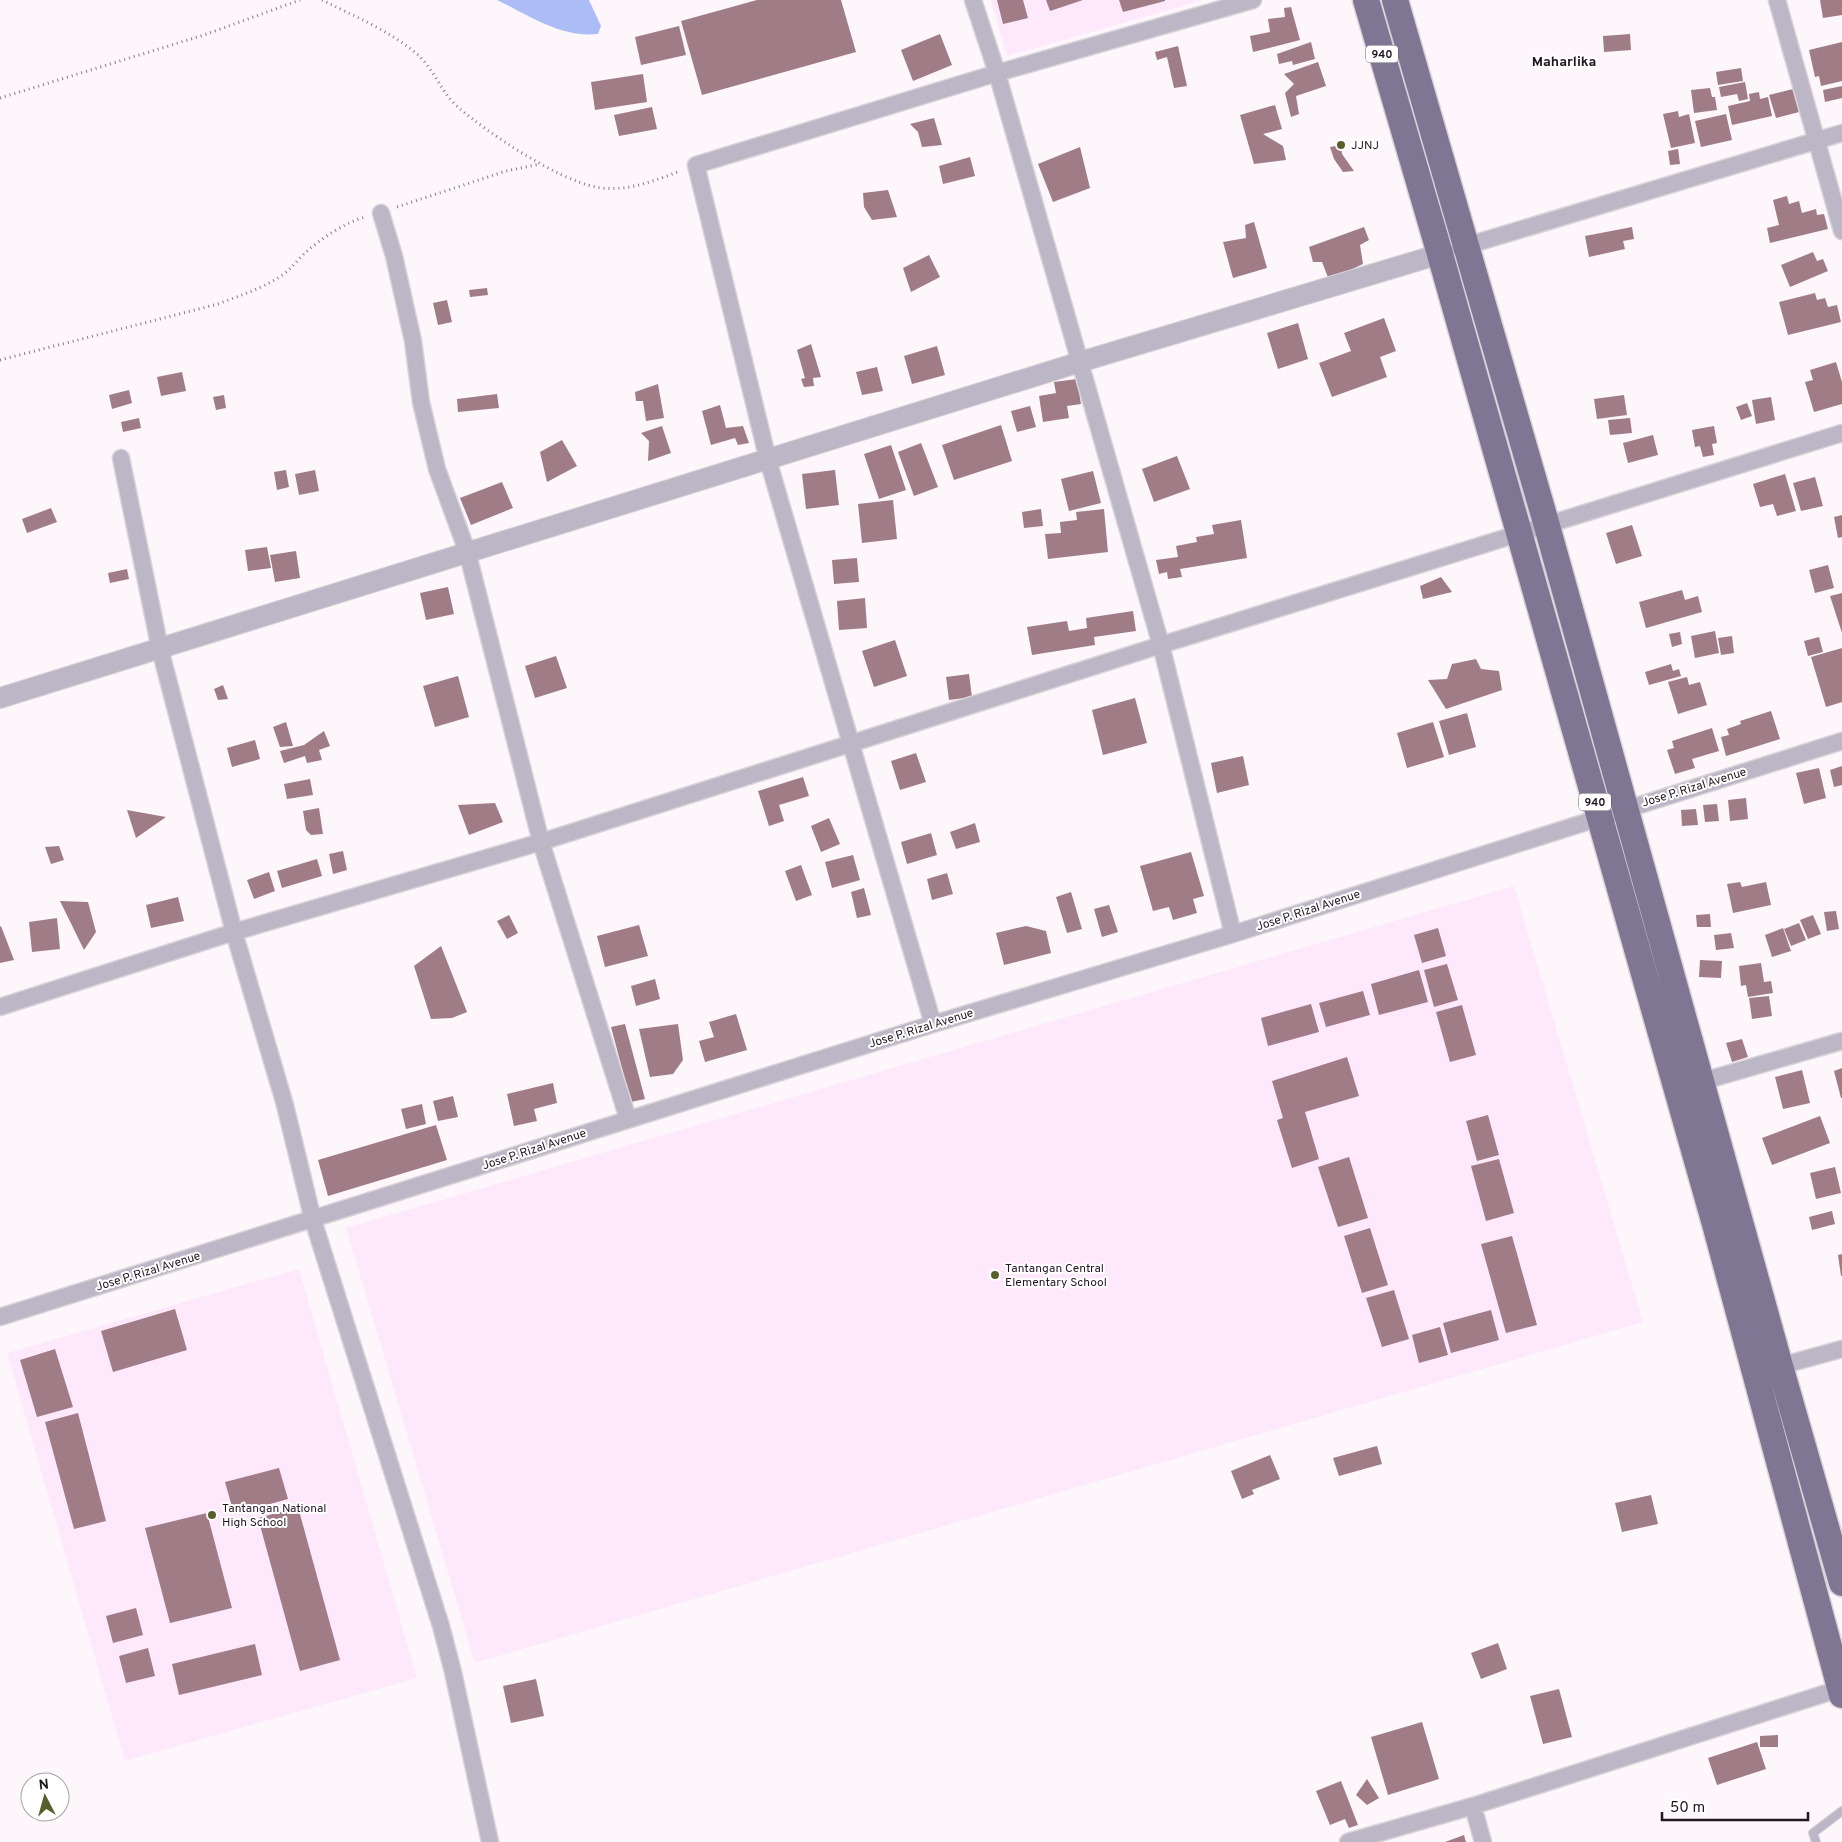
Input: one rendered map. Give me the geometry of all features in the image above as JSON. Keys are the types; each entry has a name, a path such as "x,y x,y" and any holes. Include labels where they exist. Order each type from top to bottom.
{"highway":[{"name":"940","path":"1366,0 1520,534 1675,1088 1715,1224 1841,1691"},
{"name":"940","path":"1396,0 1468,246 1627,808 1780,1366 1817,1488 1842,1583"}],"street":[{"path":"973,0 997,73 1162,645 1233,934"},
{"path":"934,1024 768,460 696,165 997,73 1253,0"},
{"path":"1777,0 1818,140 1842,231"},
{"path":"0,698 467,551 768,460 1080,362 1842,133"},
{"path":"381,213 394,256 413,341 421,402 437,469 467,551 542,842 628,1119"},
{"path":"0,1007 234,932 542,842 1162,645 1842,433"},
{"path":"121,458 160,649 234,932 285,1106 313,1220 441,1626 453,1672 490,1842"},
{"name":"Jose P. Rizal Avenue","path":"0,1317 313,1220 628,1119 1233,934 1842,741"},
{"path":"1675,1088 1842,1041"},
{"path":"1754,1373 1842,1349"},
{"path":"1348,1842 1473,1806 1841,1691"},
{"path":"1473,1806 1483,1842"}],"lane":[{"path":"1816,1842 1813,1832 1842,1811"}],"path":[{"path":"0,98 204,34 300,0"},
{"path":"322,0 376,27 417,54 431,67 457,107 540,164 572,180 597,188 626,187 648,183 696,165"},
{"path":"0,360 218,304 266,285 286,272 306,252 330,234 361,218 506,171 540,164"}],"shaded area":[{"path":"991,0 1203,0 1007,56"},
{"name":"Tantangan Central Elementary School","path":"1514,886 1643,1322 475,1663 346,1228"},
{"name":"Tantangan National High School","path":"299,1269 417,1678 125,1761 7,1353"}],"water":[{"path":"497,0 589,0 601,26 598,34 571,33 534,19"}],"building":[{"path":"757,0 841,0 856,52 702,95 681,21"},
{"path":"997,0 1023,0 1028,18 1003,24"},
{"path":"1046,0 1083,0 1050,11"},
{"path":"1119,0 1165,0 1165,1 1123,12"},
{"path":"1820,0 1842,0 1842,15 1823,18"},
{"path":"1291,7 1300,40 1253,52 1250,36 1270,32 1268,19 1285,17 1284,8"},
{"path":"679,26 686,55 641,65 635,37"},
{"path":"940,34 952,65 913,81 901,50"},
{"path":"1630,34 1631,50 1604,52 1603,36"},
{"path":"1311,42 1315,59 1293,65 1292,61 1279,64 1277,54"},
{"path":"1842,42 1842,81 1821,86 1819,76 1815,77 1809,50"},
{"path":"1178,46 1187,86 1174,88 1167,57 1157,60 1155,52"},
{"path":"1318,62 1326,86 1296,96 1299,114 1291,117 1285,93 1294,84 1284,74"},
{"path":"1741,68 1743,81 1718,85 1716,72"},
{"path":"643,74 647,102 595,110 591,82"},
{"path":"1745,82 1748,99 1739,101 1737,94 1721,97 1719,87"},
{"path":"1842,86 1842,98 1825,102 1823,90"},
{"path":"1710,88 1712,97 1715,97 1717,110 1694,113 1691,90"},
{"path":"1793,89 1799,112 1776,118 1769,95"},
{"path":"1759,92 1760,99 1768,97 1772,116 1732,125 1728,106 1750,101 1749,94"},
{"path":"1275,105 1282,129 1263,134 1283,146 1286,160 1254,164 1240,115"},
{"path":"652,107 657,129 619,136 614,115"},
{"path":"1678,111 1679,117 1689,114 1695,143 1671,148 1663,114"},
{"path":"1726,114 1732,140 1701,147 1695,121"},
{"path":"934,118 942,145 922,147 918,132 910,124"},
{"path":"1341,145 1342,154 1354,171 1343,172 1334,159 1330,147"},
{"path":"1080,147 1090,188 1053,202 1038,164"},
{"path":"1678,149 1680,164 1670,165 1668,151"},
{"path":"970,157 975,176 943,184 939,166"},
{"path":"888,190 897,217 872,220 864,207 863,193"},
{"path":"1787,196 1789,204 1799,201 1802,213 1816,209 1817,215 1824,214 1828,229 1770,243 1767,228 1779,225 1773,200"},
{"path":"1254,222 1267,268 1233,278 1223,242 1246,238 1245,225"},
{"path":"1364,227 1369,240 1360,245 1363,264 1329,280 1322,262 1313,262 1309,247"},
{"path":"1632,227 1634,239 1623,241 1625,249 1589,257 1585,236"},
{"path":"1813,252 1817,261 1823,259 1828,271 1790,287 1781,265"},
{"path":"929,255 940,277 911,292 903,268"},
{"path":"487,288 488,295 470,297 469,290"},
{"path":"1815,293 1817,300 1825,298 1828,307 1837,305 1841,322 1788,335 1779,302"},
{"path":"447,300 452,322 438,325 433,303"},
{"path":"1384,318 1396,351 1380,357 1387,377 1332,397 1319,363 1351,351 1344,333"},
{"path":"1298,323 1308,359 1278,369 1267,333"},
{"path":"811,344 821,377 813,378 814,386 804,387 801,379 805,378 797,350"},
{"path":"937,346 945,375 912,384 904,356"},
{"path":"1836,362 1842,382 1842,404 1814,412 1805,382 1813,380 1810,370"},
{"path":"877,367 883,391 862,395 856,372"},
{"path":"182,372 186,391 161,396 157,377"},
{"path":"1077,379 1081,404 1067,406 1069,418 1043,422 1039,396 1056,393 1054,382"},
{"path":"658,384 664,418 646,421 643,401 636,401 635,392"},
{"path":"129,390 132,403 112,409 109,395"},
{"path":"497,394 499,408 458,412 457,399"},
{"path":"224,395 226,408 216,410 213,397"},
{"path":"1624,395 1627,415 1597,419 1594,399"},
{"path":"1771,397 1775,420 1756,424 1752,400"},
{"path":"1747,403 1752,416 1741,420 1736,407"},
{"path":"720,405 726,428 743,426 749,443 738,445 735,438 711,445 702,411"},
{"path":"1030,406 1036,427 1017,432 1011,411"},
{"path":"139,418 141,428 123,432 121,422"},
{"path":"1630,418 1632,433 1610,435 1608,420"},
{"path":"1001,425 1012,461 954,480 942,445"},
{"path":"662,426 671,453 648,461 649,441 641,433"},
{"path":"1714,426 1717,443 1712,444 1714,455 1703,457 1700,446 1695,447 1692,430"},
{"path":"1653,435 1658,455 1628,463 1623,443"},
{"path":"562,440 577,466 547,482 540,452"},
{"path":"921,443 938,487 914,496 898,452"},
{"path":"891,445 906,490 879,499 864,454"},
{"path":"1177,456 1190,489 1154,502 1142,469"},
{"path":"286,470 289,487 277,490 274,472"},
{"path":"315,470 319,491 299,495 295,474"},
{"path":"835,470 839,505 806,509 802,474"},
{"path":"1093,471 1101,503 1069,511 1061,479"},
{"path":"1785,474 1796,511 1777,516 1773,504 1760,507 1753,484"},
{"path":"1815,477 1823,506 1801,511 1793,483"},
{"path":"502,482 513,508 471,525 460,498"},
{"path":"893,500 897,539 862,543 858,504"},
{"path":"51,508 57,522 27,533 22,519"},
{"path":"1041,509 1043,526 1024,528 1022,512"},
{"path":"1104,509 1108,552 1048,559 1045,534 1061,533 1060,522 1077,520 1076,512"},
{"path":"1842,515 1842,537 1838,538 1834,517"},
{"path":"1241,520 1247,558 1180,569 1182,577 1168,579 1167,572 1159,574 1156,560 1178,557 1176,546 1197,542 1196,537 1214,534 1212,525"},
{"path":"1632,525 1642,556 1616,564 1606,533"},
{"path":"267,547 271,568 248,571 245,550"},
{"path":"296,551 300,578 275,582 270,555"},
{"path":"857,558 859,582 834,584 832,560"},
{"path":"1828,565 1834,588 1815,593 1809,570"},
{"path":"127,569 129,579 110,583 108,573"},
{"path":"1441,577 1452,592 1423,599 1420,586"},
{"path":"448,587 454,614 426,620 420,593"},
{"path":"1682,590 1685,600 1698,596 1702,612 1646,628 1639,602"},
{"path":"1842,593 1842,633 1830,596"},
{"path":"865,598 867,628 839,630 837,601"},
{"path":"1133,611 1136,631 1094,637 1095,645 1032,655 1027,627 1067,621 1069,631 1087,628 1086,618"},
{"path":"1715,631 1719,653 1695,658 1691,636"},
{"path":"1680,632 1682,644 1672,647 1669,634"},
{"path":"1732,636 1734,653 1721,655 1718,638"},
{"path":"1819,637 1823,652 1808,656 1804,641"},
{"path":"895,640 907,676 874,687 862,651"},
{"path":"1842,648 1842,702 1826,707 1811,657"},
{"path":"556,656 567,688 535,698 525,666"},
{"path":"1476,659 1481,669 1499,671 1502,690 1446,709 1428,680 1447,679 1452,664"},
{"path":"1671,664 1673,671 1679,669 1681,676 1649,685 1645,672"},
{"path":"969,674 972,697 949,700 946,677"},
{"path":"458,676 469,717 435,727 423,686"},
{"path":"1687,677 1689,685 1700,682 1707,705 1678,714 1668,682"},
{"path":"223,685 228,699 218,700 214,689"},
{"path":"1135,698 1147,743 1103,755 1092,710"},
{"path":"1771,711 1780,739 1726,756 1721,737 1729,735 1727,729 1741,724 1740,721"},
{"path":"1467,713 1476,747 1449,755 1439,721"},
{"path":"286,722 293,746 280,747 273,727"},
{"path":"1433,722 1444,757 1407,768 1397,733"},
{"path":"1712,728 1719,751 1692,759 1695,768 1675,774 1667,750 1674,748 1672,741"},
{"path":"324,731 330,746 319,750 322,760 307,763 305,756 284,763 280,751 304,745"},
{"path":"255,740 260,759 232,767 227,748"},
{"path":"916,753 926,782 900,790 891,761"},
{"path":"1243,756 1249,785 1217,793 1211,763"},
{"path":"1842,766 1842,785 1834,787 1830,770"},
{"path":"1819,768 1826,798 1804,804 1796,773"},
{"path":"803,777 809,796 779,805 784,821 769,826 758,791"},
{"path":"310,779 313,795 287,799 284,784"},
{"path":"1746,798 1748,819 1730,821 1728,800"},
{"path":"495,803 503,822 469,835 458,805"},
{"path":"1717,804 1719,821 1705,822 1703,805"},
{"path":"319,808 323,834 311,835 306,830 303,811"},
{"path":"1696,809 1698,825 1682,826 1681,810"},
{"path":"127,810 166,817 136,838"},
{"path":"829,818 840,844 821,852 811,826"},
{"path":"975,823 980,842 956,849 950,832"},
{"path":"931,833 937,855 907,864 901,842"},
{"path":"59,846 64,860 51,864 45,847"},
{"path":"343,851 347,870 333,874 329,854"},
{"path":"1191,852 1204,896 1193,899 1197,913 1173,920 1169,907 1153,911 1140,866"},
{"path":"853,855 860,880 832,888 825,862"},
{"path":"317,859 322,876 282,888 277,871"},
{"path":"801,865 812,895 796,901 785,871"},
{"path":"269,872 275,891 254,899 247,880"},
{"path":"947,873 953,894 932,900 927,879"},
{"path":"1740,882 1742,887 1766,882 1771,905 1733,913 1727,884"},
{"path":"864,888 871,915 857,918 851,892"},
{"path":"1071,892 1082,929 1067,933 1056,897"},
{"path":"178,897 184,921 151,928 146,905"},
{"path":"60,901 88,902 96,932 84,950"},
{"path":"1109,905 1118,932 1102,937 1094,909"},
{"path":"1836,911 1839,929 1827,931 1824,912"},
{"path":"1710,914 1711,927 1697,927 1696,915"},
{"path":"509,915 518,933 507,939 497,921"},
{"path":"1813,915 1821,934 1808,939 1800,920"},
{"path":"57,918 60,949 32,952 29,922"},
{"path":"1799,923 1806,940 1791,946 1784,929"},
{"path":"639,925 648,956 605,967 597,936"},
{"path":"1026,926 1046,931 1051,953 1004,965 996,933"},
{"path":"0,927 14,960 0,963"},
{"path":"1438,928 1446,956 1422,963 1414,935"},
{"path":"1783,928 1791,951 1772,957 1765,935"},
{"path":"1731,933 1734,948 1716,950 1714,935"},
{"path":"441,946 467,1012 452,1018 431,1019 414,966"},
{"path":"1700,960 1722,961 1721,978 1699,977"},
{"path":"1761,963 1764,982 1771,981 1773,993 1748,997 1746,985 1741,986 1739,966"},
{"path":"1447,964 1458,1000 1434,1007 1424,970"},
{"path":"1419,970 1428,1002 1379,1015 1371,984"},
{"path":"655,979 660,999 636,1006 631,986"},
{"path":"1363,991 1370,1015 1326,1027 1319,1003"},
{"path":"1769,996 1772,1016 1752,1019 1749,998"},
{"path":"1311,1004 1319,1032 1268,1046 1261,1018"},
{"path":"1462,1005 1476,1055 1450,1062 1436,1012"},
{"path":"736,1014 747,1050 705,1062 699,1041 714,1037 709,1022"},
{"path":"625,1024 645,1099 631,1102 611,1027"},
{"path":"678,1024 683,1060 673,1074 650,1077 639,1029"},
{"path":"1742,1039 1748,1057 1732,1062 1726,1043"},
{"path":"1347,1057 1359,1096 1305,1112 1319,1159 1292,1168 1277,1120 1283,1118 1272,1081"},
{"path":"1842,1068 1842,1098 1841,1098 1834,1071"},
{"path":"1802,1070 1810,1103 1783,1109 1775,1077"},
{"path":"553,1083 557,1103 534,1109 537,1121 514,1126 507,1094"},
{"path":"453,1096 458,1117 438,1121 433,1101"},
{"path":"422,1104 426,1124 406,1129 401,1109"},
{"path":"1488,1115 1499,1155 1477,1161 1466,1121"},
{"path":"1820,1116 1830,1143 1772,1165 1762,1138"},
{"path":"436,1125 447,1160 328,1196 318,1160"},
{"path":"1349,1157 1368,1218 1338,1227 1318,1167"},
{"path":"1499,1159 1514,1213 1486,1221 1471,1166"},
{"path":"1835,1167 1841,1193 1816,1199 1810,1173"},
{"path":"1832,1211 1835,1224 1812,1230 1809,1217"},
{"path":"1370,1228 1388,1285 1362,1293 1344,1236"},
{"path":"1512,1236 1537,1325 1506,1333 1481,1244"},
{"path":"1842,1254 1842,1276 1841,1276 1838,1255"},
{"path":"1394,1290 1409,1339 1382,1347 1366,1298"},
{"path":"175,1309 187,1350 113,1372 101,1331"},
{"path":"1491,1310 1499,1340 1451,1353 1443,1323"},
{"path":"1440,1327 1448,1355 1419,1363 1412,1335"},
{"path":"55,1349 73,1407 37,1417 20,1360"},
{"path":"78,1413 106,1521 74,1529 45,1422"},
{"path":"1377,1446 1382,1464 1339,1476 1333,1458"},
{"path":"1270,1455 1280,1479 1252,1490 1254,1494 1242,1499 1231,1471"},
{"path":"279,1468 288,1499 234,1514 225,1482"},
{"path":"1651,1495 1658,1524 1622,1532 1615,1503"},
{"path":"298,1507 340,1660 300,1671 258,1518"},
{"path":"207,1513 232,1608 170,1623 145,1528"},
{"path":"136,1608 143,1635 113,1643 106,1616"},
{"path":"1498,1643 1507,1669 1481,1679 1471,1653"},
{"path":"255,1644 262,1675 179,1695 172,1664"},
{"path":"148,1648 155,1676 126,1683 119,1656"},
{"path":"536,1679 544,1716 511,1723 503,1686"},
{"path":"1559,1689 1572,1737 1543,1744 1530,1696"},
{"path":"1422,1722 1439,1779 1388,1795 1371,1737"},
{"path":"1778,1735 1778,1747 1760,1747 1760,1736"},
{"path":"1757,1742 1766,1769 1717,1785 1708,1758"},
{"path":"1367,1779 1379,1798 1367,1805 1356,1795"},
{"path":"1341,1781 1358,1825 1349,1828 1345,1819 1330,1825 1316,1791"},
{"path":"1464,1835 1466,1842 1445,1842"}],"place":[{"name":"JJNJ","path":"1341,145"},
{"name":"Tantangan Central Elementary School","path":"995,1275"},
{"name":"Tantangan National High School","path":"212,1515"}],"district":[{"name":"Maharlika","path":"1564,61"}]}
